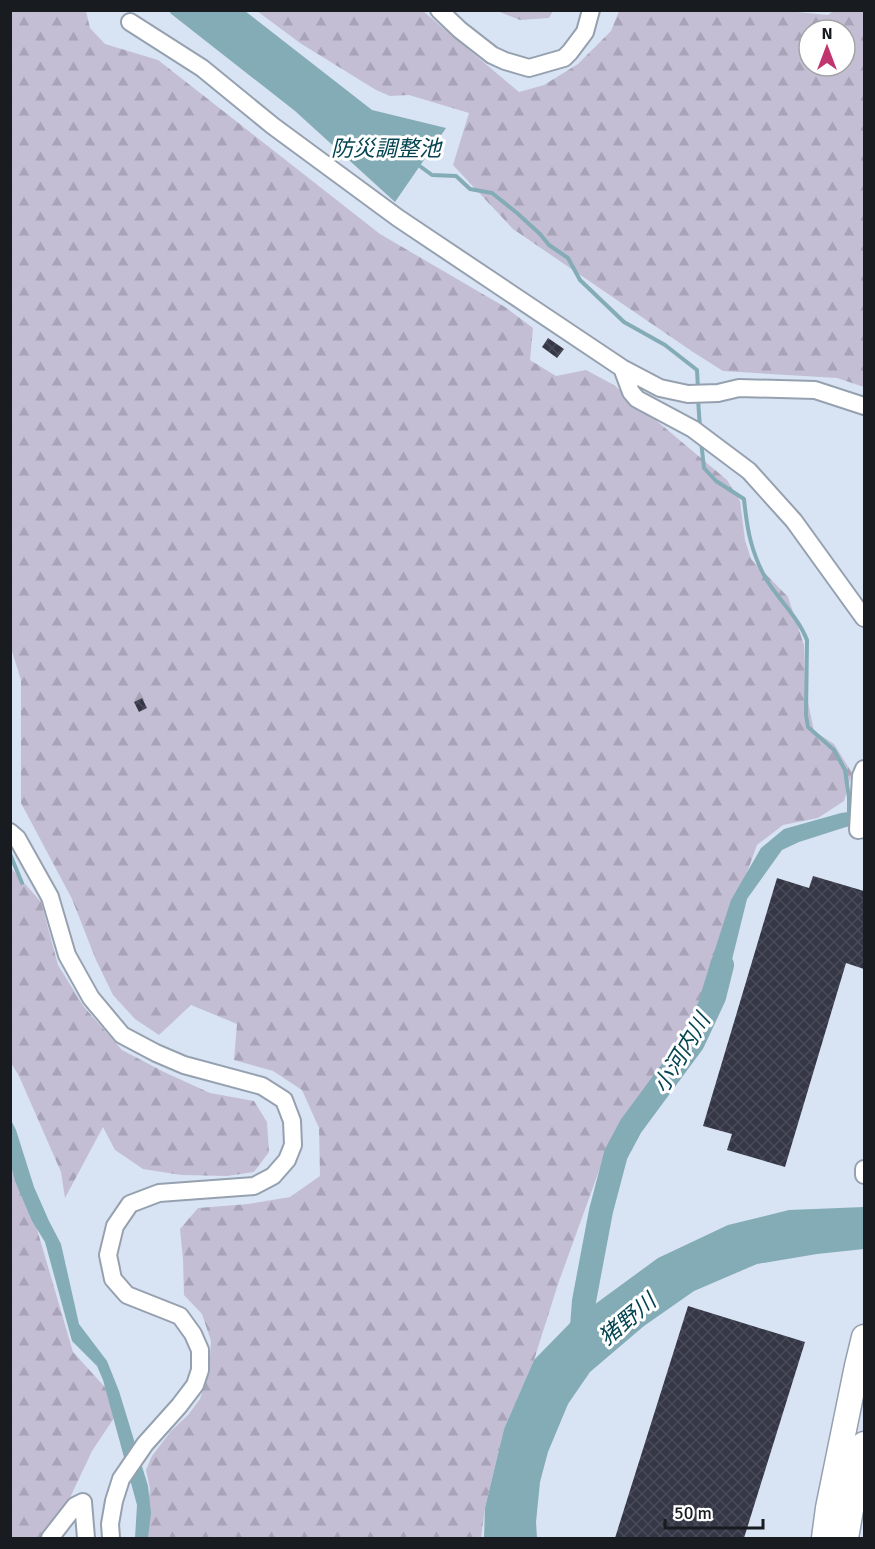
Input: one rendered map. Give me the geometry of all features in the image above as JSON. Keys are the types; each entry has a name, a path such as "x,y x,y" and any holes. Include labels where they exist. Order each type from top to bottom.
{"highway":[{"path":"822,1539 864,1336"},
{"path":"846,1539 864,1444"}],"street":[{"path":"439,10 492,55 529,68 564,58 585,32 591,10"},
{"path":"130,22 202,68 273,126 398,218 622,368 660,388 688,394 718,393 740,388 815,390 864,406"},
{"path":"622,368 631,392 637,399 693,429 749,471 794,520 864,618"},
{"path":"861,830 860,796 861,776 864,769"},
{"path":"10,832 16,838 50,897 67,955 91,998 122,1035 184,1065 262,1086 284,1100 292,1121 293,1145 287,1161 273,1176 254,1186 159,1193 130,1204 115,1226 108,1255 114,1279 128,1295 180,1316 193,1334 200,1350 200,1370 195,1385 123,1474 114,1501 110,1524 111,1539"},
{"path":"864,1169 864,1174"},
{"path":"822,1539 864,1484"},
{"path":"50,1539 75,1506 83,1502 86,1539"}],"green space":[{"path":"553,10 549,18 520,20 497,11"},
{"path":"10,11 86,11 90,28 105,44 158,60 380,234 505,307 533,328 530,360 556,376 586,370 614,385 727,480 740,501 745,540 751,559 788,597 804,645 805,688 814,731 834,744 852,773 844,801 818,818 783,825 757,845 730,919 706,997 667,1062 638,1097 608,1146 558,1284 534,1360 504,1429 485,1508 481,1538 143,1538 150,1489 146,1470 152,1456 171,1431 188,1415 200,1399 209,1370 211,1341 202,1314 184,1295 180,1229 198,1208 248,1204 290,1197 320,1176 319,1128 302,1090 273,1071 234,1060 237,1024 191,1005 159,1035 135,1019 113,995 96,960 72,899 21,803 21,680 10,645"},
{"path":"257,11 423,11 519,92 544,85 578,64 611,31 619,11 787,11 828,15 833,11 864,11 864,387 837,378 723,371 513,229 453,165 469,113 409,95 390,96 376,90 300,43"},
{"path":"10,867 41,902 58,965 84,1007 122,1050 210,1093 254,1101 267,1122 269,1152 254,1172 227,1176 181,1175 143,1169 115,1150 103,1127 65,1198 61,1172 19,1076 11,1063"},
{"path":"10,1160 29,1202 73,1352 122,1406 92,1451 68,1502 43,1538 11,1538"}],"water":[{"name":"防災調整池","path":"171,10 245,11 372,110 446,128 395,202 295,111 170,13"},
{"path":"864,810 864,824 846,827 782,850 747,899 723,996 699,999 731,900 761,848 784,829 841,813"},
{"path":"10,1118 34,1187 61,1244 79,1324 107,1361 119,1391 148,1486 151,1513 148,1538 135,1538 137,1505 103,1380 97,1366 72,1341 45,1242 32,1221 15,1181 11,1165"},
{"name":"猪野川","path":"864,1207 864,1249 757,1264 694,1291 644,1326 590,1372 568,1404 548,1452 540,1482 536,1522 537,1538 484,1538 485,1508 504,1429 534,1360 572,1321 658,1258 728,1225 789,1210"}],"building":[{"path":"548,338 564,349 557,358 542,347"},
{"path":"142,698 147,708 139,712 134,702"},
{"path":"813,876 864,891 864,969 846,963 785,1167 727,1150 732,1134 703,1126 777,878 809,888"},
{"path":"688,1306 805,1342 744,1538 615,1538"}],"waterway":[{"path":"417,164 432,175 456,176 470,189 492,193 517,213 549,245 568,258 580,280 624,322 665,345 697,370 698,389"},
{"path":"698,399 700,428"},
{"path":"701,441 704,468 716,481 744,499 750,540 761,569 771,587 799,624 807,640 806,715 808,727 834,750 845,770 849,816"},
{"path":"10,854 22,883"},
{"name":"小河内川","path":"584,1343 582,1327 584,1301 601,1211 616,1154 631,1126 693,1042 714,997 722,965"}]}
